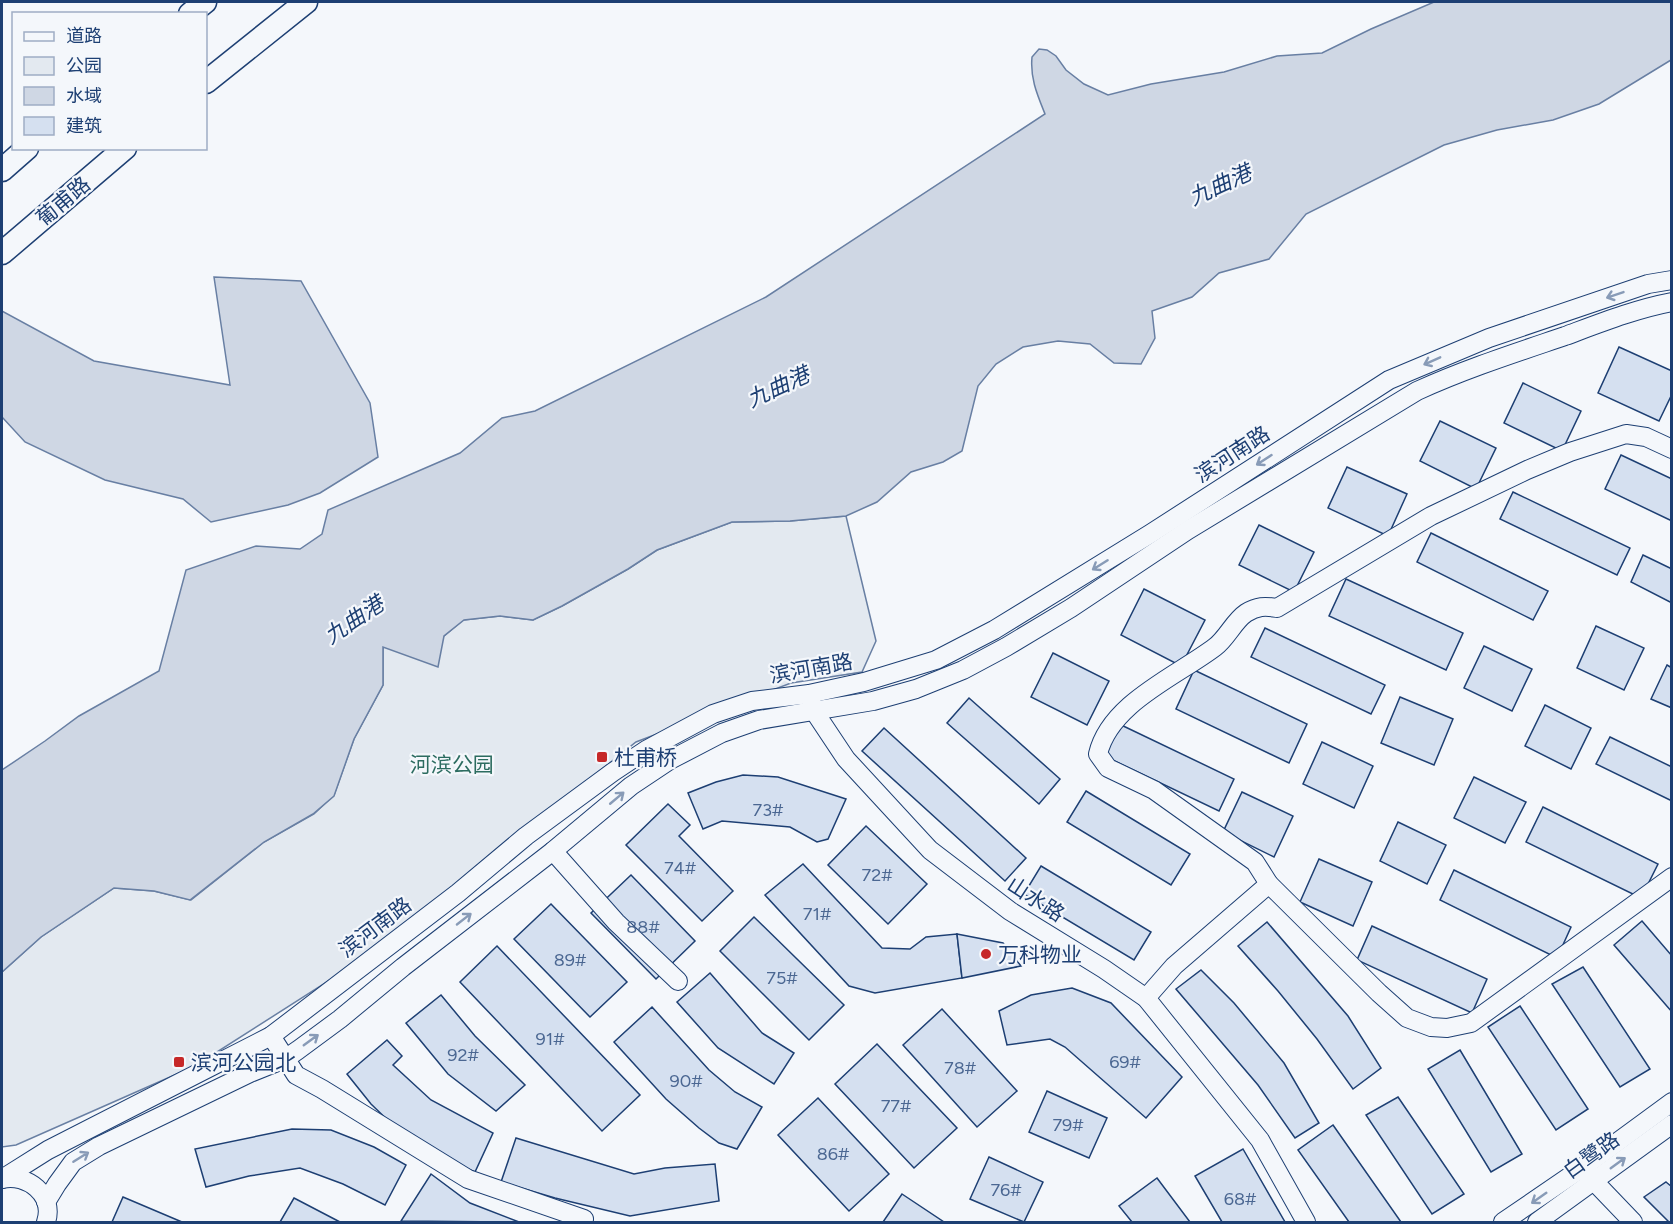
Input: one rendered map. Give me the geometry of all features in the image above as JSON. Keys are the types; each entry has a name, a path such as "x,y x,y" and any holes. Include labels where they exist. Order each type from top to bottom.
{"main road":[{"path":"176,12 188,2"},
{"path":"192,12 205,2"},
{"path":"207,76 282,2"},
{"path":"207,81 306,2"},
{"path":"2,170 25,150"},
{"name":"葡甫路","path":"2,253 123,150"}],"street":[{"name":"滨河南路","path":"2,1179 48,1150 271,1036 458,893 526,836 646,750 713,714 752,701 812,703 864,682 936,660 994,630 1150,534 1389,380 1489,338 1648,284 1671,280"},
{"path":"48,1216 57,1184 73,1162 99,1146 250,1073 285,1059 340,1019 403,967 553,851 631,786 670,760 722,733 812,703 873,701 916,690 963,670 1052,619 1188,530 1417,391 1452,375 1580,330 1657,304 1671,302"},
{"path":"1671,449 1646,437 1626,435 1596,443 1527,470 1431,516 1277,608 1262,606 1244,614 1216,646 1128,707 1113,723 1101,742 1098,754 1108,768 1154,790 1255,862 1269,884 1379,993 1407,1018 1431,1027 1447,1028 1471,1023 1671,877"},
{"name":"山水路","path":"812,703 846,759 930,850 1010,911 1146,998 1260,1140 1306,1222"},
{"path":"553,851 616,922 678,981"},
{"path":"1146,998 1174,966 1269,884"},
{"path":"271,1036 296,1075 468,1179 584,1219"},
{"path":"1503,1222 1588,1175 1671,1102"},
{"name":"白鹭路","path":"1537,1222 1588,1175 1671,1124"},
{"path":"1588,1175 1633,1222"},
{"path":"2,1179 15,1178 34,1185 48,1216"}],"green space":[{"name":"河滨公园","path":"846,516 876,641 862,672 791,683 636,742 366,957 195,1066 16,1145 2,1147 2,972 41,937 114,888 154,891 191,900 264,842 314,814 334,795 354,739 383,685 383,647 444,636 463,620 500,616 533,620 628,569 657,550 732,522 790,521"}],"water":[{"name":"九曲港","path":"1434,2 1671,2 1671,60 1599,104 1553,120 1497,130 1444,145 1306,214 1269,259 1219,273 1192,297 1152,311 1155,338 1141,364 1114,363 1090,344 1058,341 1023,347 996,364 978,386 962,451 943,462 911,472 877,502 846,516 790,521 732,522 657,550 628,569 533,620 500,616 464,620 444,636 438,667 383,647 383,685 354,739 334,796 313,814 264,842 190,900 154,891 114,888 41,937 2,972 2,770 79,716 159,671 186,570 256,546 300,549 322,534 328,510 460,453 502,418 535,411 766,297 1045,114 1032,72 1032,57 1039,49 1047,50 1056,56 1066,70 1084,84 1108,95 1151,84 1224,72 1277,56 1322,53"},
{"path":"214,277 301,281 370,403 378,457 320,493 288,505 211,522 183,499 105,480 25,442 2,417 2,311 94,361 230,385"}],"building":[{"path":"1619,347 1672,371 1672,394 1659,421 1598,393"},
{"path":"1523,383 1581,411 1562,451 1504,423"},
{"path":"1440,421 1496,448 1476,489 1420,461"},
{"path":"1621,455 1672,479 1672,521 1605,489"},
{"path":"1347,467 1407,494 1388,536 1328,508"},
{"path":"1513,492 1630,548 1617,575 1500,519"},
{"path":"1259,525 1314,552 1294,592 1239,565"},
{"path":"1431,533 1548,591 1533,620 1417,562"},
{"path":"1643,555 1672,569 1672,603 1631,582"},
{"path":"1346,579 1463,633 1446,670 1329,616"},
{"path":"1144,589 1205,620 1181,666 1121,635"},
{"path":"1596,626 1644,648 1624,690 1577,668"},
{"path":"1265,628 1385,685 1371,714 1251,657"},
{"path":"1484,646 1532,669 1512,711 1464,688"},
{"path":"1053,653 1109,681 1087,725 1031,697"},
{"path":"1667,665 1672,668 1672,708 1651,699"},
{"path":"1194,670 1307,724 1289,763 1176,709"},
{"path":"1400,697 1453,719 1434,765 1381,743"},
{"path":"969,698 1060,779 1039,804 947,723"},
{"path":"1545,705 1591,728 1571,769 1525,746"},
{"path":"1117,723 1234,779 1219,811 1102,755"},
{"path":"884,728 1026,858 1005,881 862,751"},
{"path":"1610,737 1672,767 1672,801 1596,764"},
{"path":"1322,742 1373,766 1354,808 1303,784"},
{"path":"743,775 778,777 846,799 828,839 817,842 790,827 722,821 703,829 688,793"},
{"path":"1474,777 1526,802 1505,843 1454,818"},
{"path":"1086,791 1190,854 1171,885 1067,822"},
{"path":"1242,792 1293,816 1274,857 1223,832"},
{"path":"668,804 690,825 679,836 733,891 702,921 626,845"},
{"path":"1543,807 1658,864 1641,898 1526,842"},
{"path":"1398,822 1446,845 1427,884 1380,861"},
{"path":"866,826 927,884 888,924 828,865"},
{"path":"1319,859 1372,882 1353,926 1300,902"},
{"path":"803,864 882,948 910,949 926,937 957,934 962,978 875,993 849,986 765,895"},
{"path":"1041,866 1151,932 1134,960 1024,894"},
{"path":"1454,870 1571,927 1557,958 1440,900"},
{"path":"631,875 695,941 656,979 591,913"},
{"path":"551,904 627,982 590,1017 514,939"},
{"path":"754,917 844,1005 809,1040 720,951"},
{"path":"1642,921 1672,956 1672,1012 1614,945"},
{"path":"1267,922 1348,1016 1381,1068 1353,1089 1317,1039 1238,946"},
{"path":"1372,926 1487,979 1472,1013 1357,960"},
{"name":"万科物业","path":"957,934 1003,943 1021,966 962,978"},
{"path":"497,946 640,1095 602,1131 460,982"},
{"path":"1583,967 1650,1069 1620,1087 1552,984"},
{"path":"1201,970 1234,1003 1284,1063 1319,1123 1295,1138 1258,1085 1176,989"},
{"path":"710,973 762,1033 794,1053 774,1084 718,1048 677,1002"},
{"path":"1072,988 1111,1003 1182,1077 1146,1118 1065,1047 1050,1039 1007,1045 999,1011 1031,995"},
{"path":"441,995 475,1036 525,1085 496,1111 448,1074 406,1023"},
{"path":"1520,1006 1588,1109 1556,1130 1488,1027"},
{"path":"652,1007 709,1070 735,1092 762,1107 737,1149 719,1143 699,1128 666,1099 614,1042"},
{"path":"942,1009 1017,1091 977,1127 903,1045"},
{"path":"387,1040 402,1056 393,1065 431,1100 493,1133 475,1172 441,1157 399,1131 371,1104 347,1074"},
{"path":"877,1044 957,1128 914,1168 835,1084"},
{"path":"1460,1050 1522,1154 1491,1172 1428,1069"},
{"path":"1047,1091 1107,1118 1089,1158 1029,1132"},
{"path":"1398,1097 1464,1194 1432,1214 1366,1115"},
{"path":"818,1098 889,1174 849,1211 778,1135"},
{"path":"1333,1125 1401,1222 1349,1222 1298,1150"},
{"path":"292,1129 331,1130 374,1147 406,1165 385,1205 343,1184 300,1168 249,1176 206,1187 195,1149"},
{"path":"516,1138 634,1174 665,1168 715,1164 719,1201 630,1216 501,1182"},
{"path":"1243,1149 1285,1222 1222,1222 1195,1176"},
{"path":"989,1157 1043,1182 1024,1222 970,1199"},
{"path":"431,1174 470,1203 519,1222 401,1221"},
{"path":"1157,1178 1190,1222 1132,1222 1119,1206"},
{"path":"1666,1182 1672,1187 1672,1222 1669,1222 1644,1197"},
{"path":"902,1194 944,1222 883,1222"},
{"path":"123,1197 182,1222 112,1222"},
{"path":"294,1198 340,1222 280,1222"}],"place":[{"name":"杜甫桥","path":"602,757"},
{"name":"万科物业","path":"986,954"},
{"name":"滨河公园北","path":"179,1062"}]}
